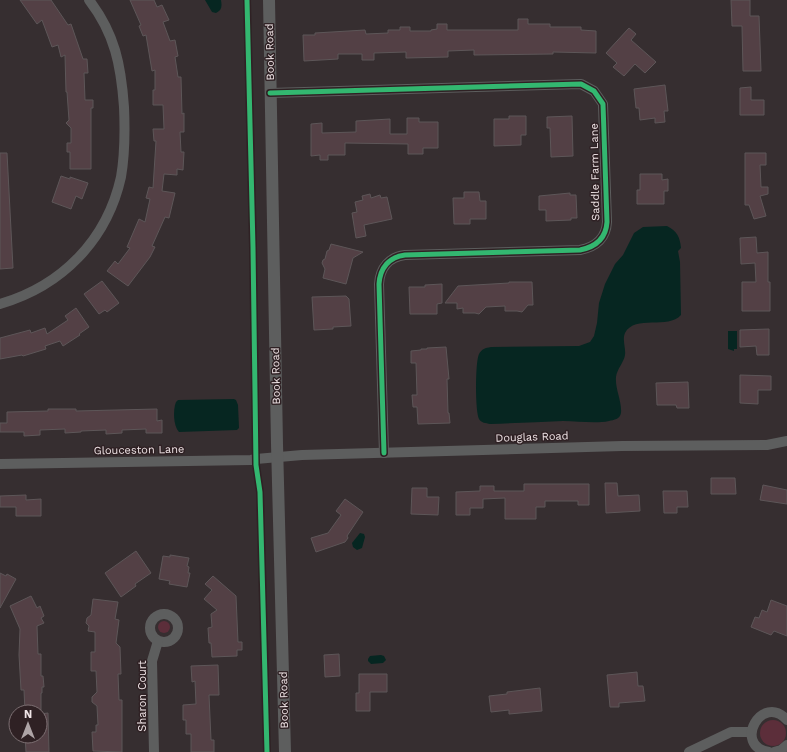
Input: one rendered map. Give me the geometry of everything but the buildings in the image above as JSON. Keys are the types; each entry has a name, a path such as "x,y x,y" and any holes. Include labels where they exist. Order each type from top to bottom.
{"street":[{"path":"0,304 25,295 48,283 57,277 81,254 102,226 109,212 116,191 123,162 125,131 120,67 106,26 89,0"},
{"name":"Book Road","path":"269,0 277,457 285,752"},
{"name":"Saddle Farm Lane","path":"270,93 581,84 594,91 603,104 606,222 605,231 597,243 588,249 580,250 405,255 392,259 384,267 379,284 384,453"},
{"name":"Douglas Road","path":"277,457 622,446 767,445 787,441"},
{"name":"Glouceston Lane","path":"0,464 250,460 277,457"},
{"name":"Sharon Court","path":"154,752 152,661 158,641"},
{"path":"769,752 761,749 754,742 751,732 752,727 758,718 767,713 777,713 787,720"},
{"path":"689,752 731,732 751,732"},
{"path":"774,752 781,750 787,744"}],"shaded area":[{"path":"205,0 221,0 221,6 218,12 212,12"},
{"path":"667,226 676,232 681,244 681,248 678,251 680,262 681,315 668,321 636,324 630,327 625,333 625,355 616,377 616,386 621,408 619,417 604,422 563,421 490,424 484,423 480,420 476,397 476,376 479,354 481,351 485,348 491,347 579,346 590,342 594,336 599,303 605,284 615,264 623,255 634,233 643,227"},
{"path":"728,331 737,331 737,349 734,349 734,351 728,349"},
{"path":"234,399 238,405 239,428 237,430 179,432 177,429 174,413 175,405 178,400"},
{"path":"360,533 364,534 365,537 362,548 357,550 353,547 352,543"},
{"path":"166,621 169,622 169,632 162,633 159,632 158,625 159,622"},
{"path":"370,656 384,656 386,660 383,663 371,664 368,661"},
{"path":"773,720 782,724 786,733 782,742 773,746 764,742 760,733 764,724"}],"cycle path":[{"path":"247,0 253,247 256,465 260,492 267,752"},
{"path":"270,93 581,84 594,91 603,104 607,222 602,238 595,244 580,250 405,255 394,258 383,268 379,284 384,453"}]}
